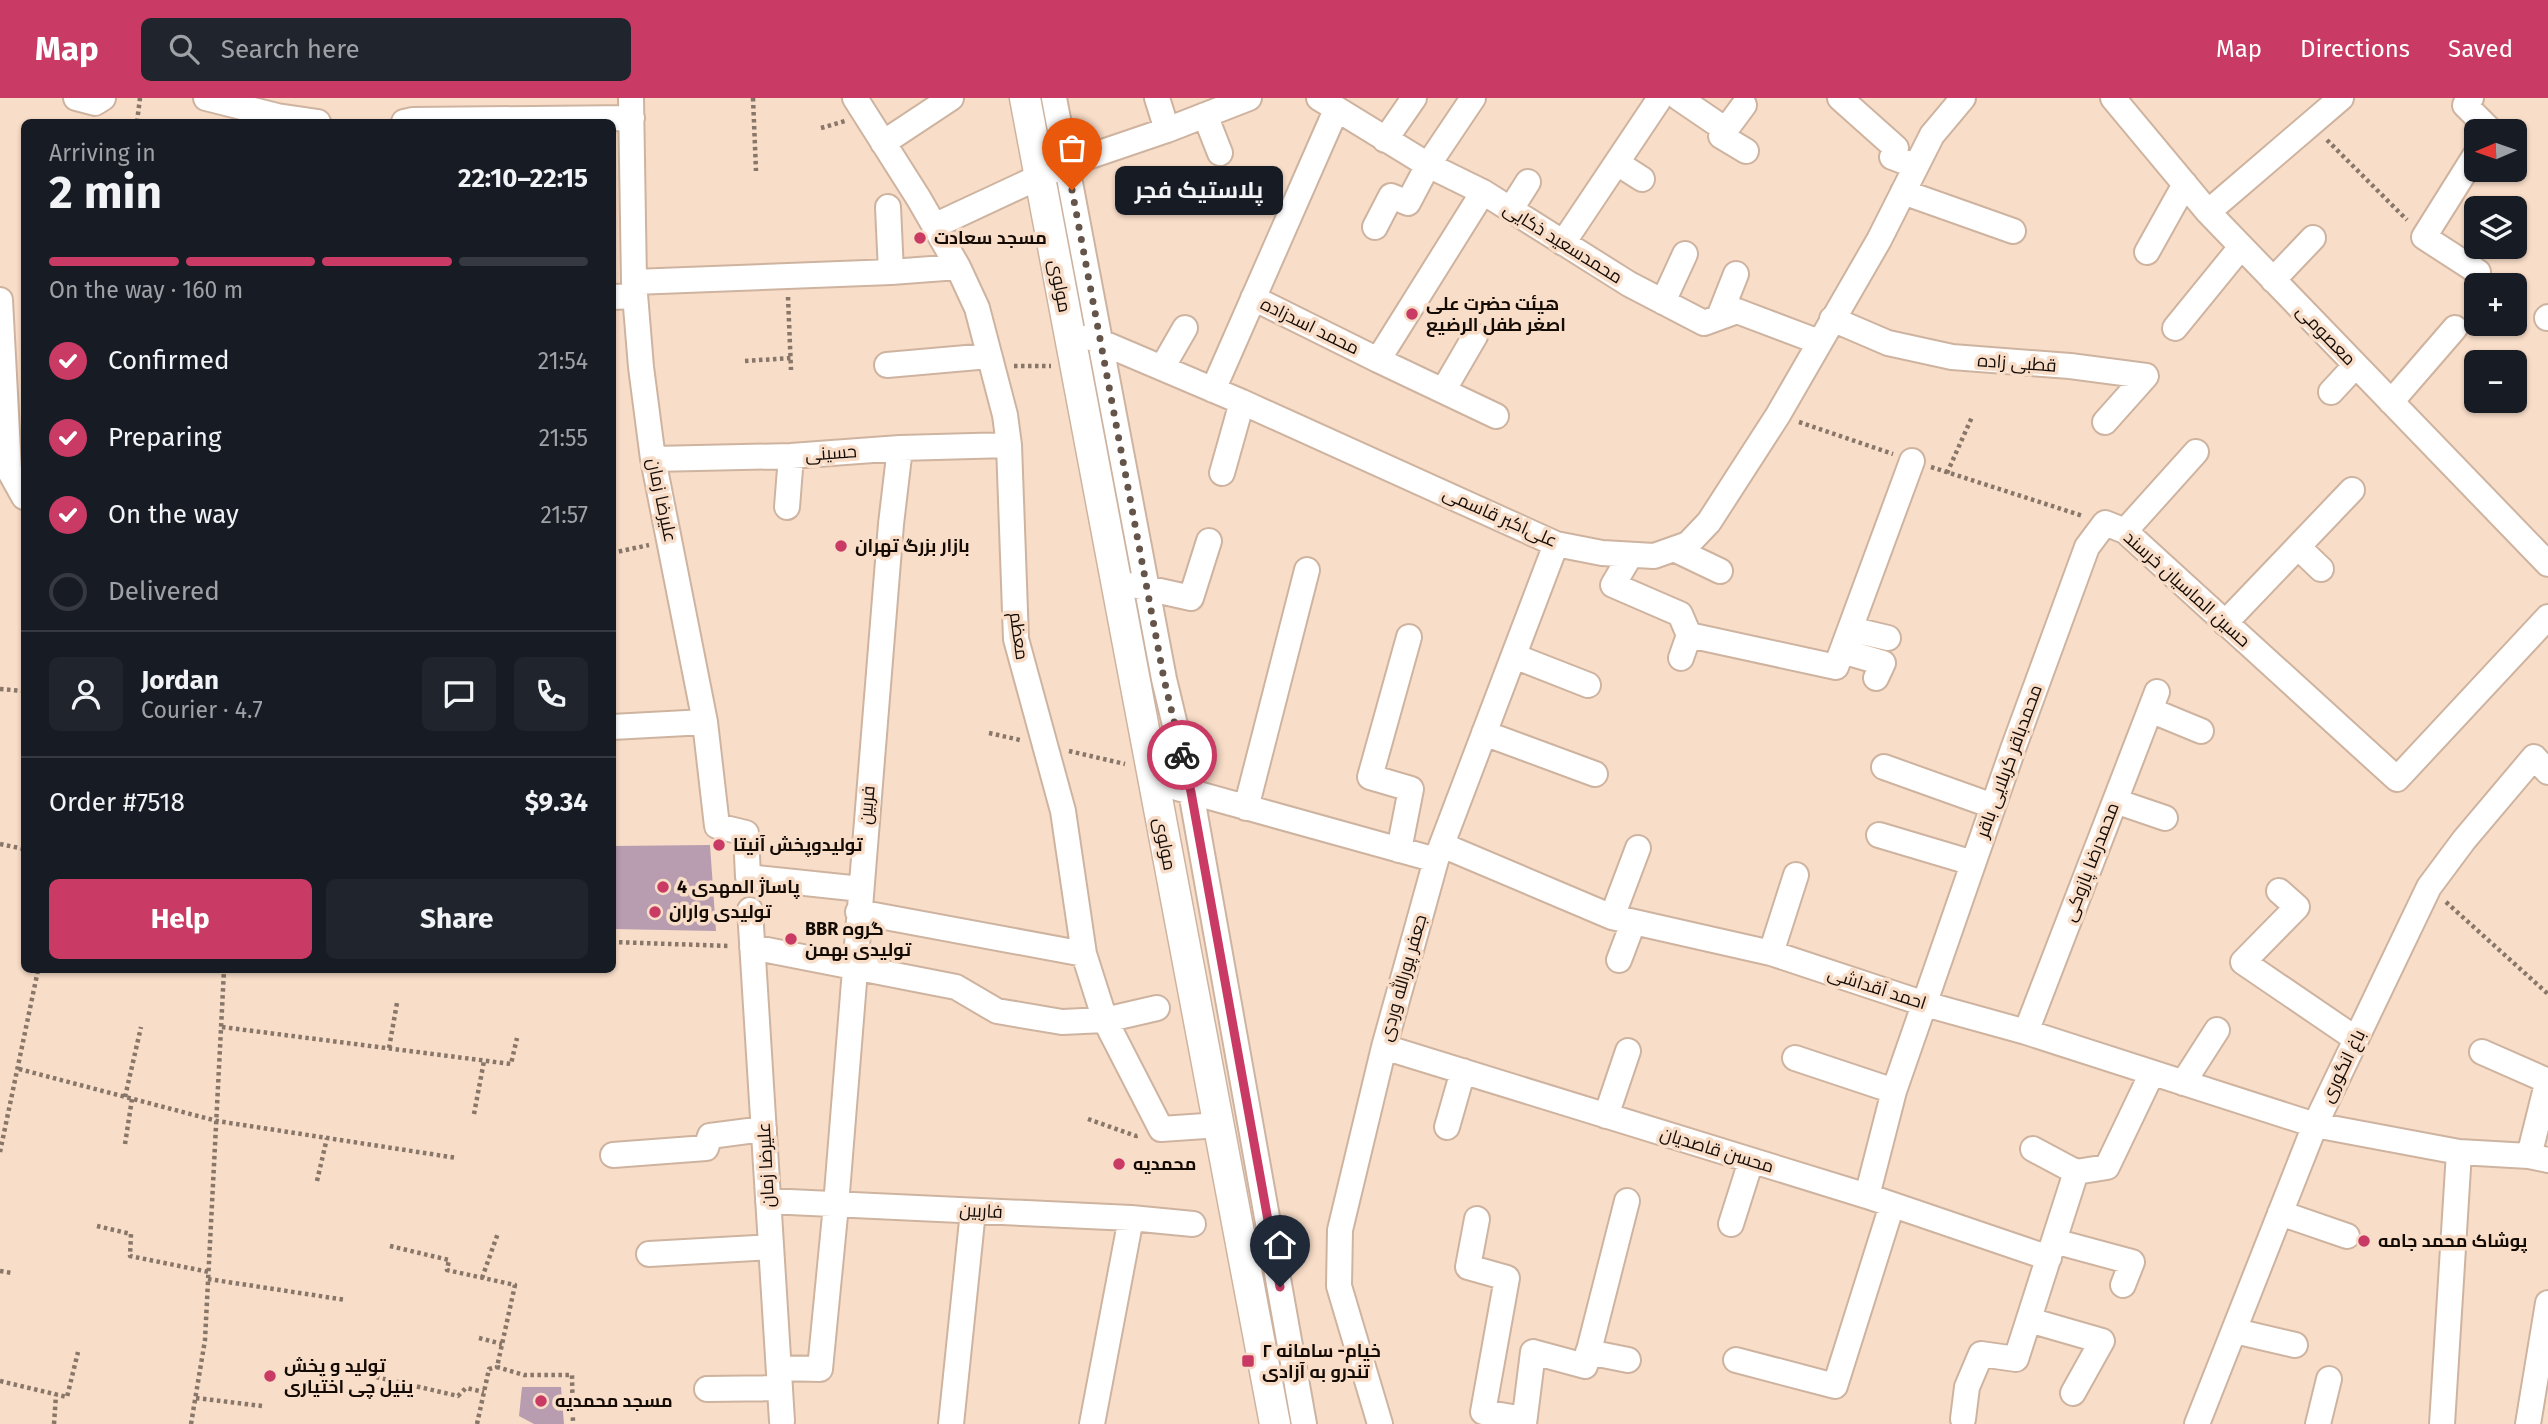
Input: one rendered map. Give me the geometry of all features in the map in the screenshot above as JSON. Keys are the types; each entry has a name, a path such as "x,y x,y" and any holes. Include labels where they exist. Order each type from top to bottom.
{"main road":[{"name":"مولوی","path":"1025,98 1275,1424"}],"street":[{"path":"76,98 95,103 103,98"},
{"path":"206,98 298,119"},
{"name":"معظم","path":"855,98 919,198 958,267 977,308 1005,415 1009,445 1016,639 1063,811 1084,954 1105,1020 1161,1129"},
{"path":"883,143 951,98"},
{"path":"1055,98 1164,679 1191,792 1304,1424"},
{"path":"1157,98 1167,130"},
{"path":"934,226 1067,164 1167,130 1249,98"},
{"path":"1385,140 1414,98"},
{"path":"1375,227 1391,195 1408,203 1428,165 1473,98"},
{"path":"1563,243 1660,98"},
{"path":"1679,98 1726,130"},
{"path":"1840,98 1896,148 1892,157 1916,166"},
{"name":"علی‌اکبر قاسمی","path":"1068,329 1242,402 1556,544 1602,553 1654,556 1688,544 1726,499 1879,240 1932,135 1963,98"},
{"name":"معصومی","path":"2113,98 2208,212 2548,564"},
{"path":"2208,212 2341,98"},
{"path":"2471,98 2465,105 2479,119"},
{"path":"1213,390 1253,298 1327,104"},
{"name":"محمدسعید ذکایی","path":"1327,104 1428,165 1483,192 1629,284 1704,323 1737,311 1819,342"},
{"path":"1744,105 1721,136 1746,151"},
{"path":"431,119 631,108"},
{"name":"علیرضا زمان","path":"631,108 627,292 653,459 705,722 717,826 746,833 748,877 859,901"},
{"path":"1205,116 1220,153"},
{"path":"1617,163 1642,179"},
{"path":"2464,174 2424,237 2478,272"},
{"path":"1511,209 1528,183"},
{"path":"2147,252 2185,184"},
{"name":"محمد اسدزاده","path":"1253,298 1378,360 1483,192"},
{"path":"1903,192 2013,231"},
{"path":"888,207 891,272"},
{"path":"2273,280 2313,238"},
{"path":"2175,328 2241,247"},
{"path":"1663,302 1685,254"},
{"path":"627,292 787,275 958,267"},
{"path":"1719,317 1736,274"},
{"path":"9,315 9,470 21,492"},
{"name":"قطبی زاده","path":"1832,319 1888,343 1952,358 2149,368 2105,422"},
{"path":"1162,368 1185,328"},
{"path":"2391,402 2455,328"},
{"path":"1443,391 1475,336"},
{"path":"1378,360 1496,416"},
{"path":"887,365 991,361"},
{"path":"2332,393 2356,365"},
{"path":"1223,473 1242,402"},
{"name":"حسینی","path":"653,459 791,456 900,448 1009,445"},
{"name":"فربین","path":"779,1378 820,1369 891,524 900,448"},
{"name":"محمدباقر کربلایی باقر","path":"1867,1196 1894,1091 2087,547 2115,527 2196,452"},
{"path":"787,507 791,456"},
{"path":"1843,649 1912,461"},
{"path":"2225,623 2352,490"},
{"name":"حسین الماسیان خرسند","path":"2115,527 2397,779 2548,617"},
{"path":"1115,580 1191,597 1209,541"},
{"name":"جعفر پورالله وردی","path":"1380,1424 1339,1286 1340,1230 1384,1047 1439,853 1556,544"},
{"path":"2298,547 2321,569"},
{"path":"1674,549 1720,571"},
{"path":"1630,556 1613,585 1680,614 1685,647 1843,649 1888,638"},
{"path":"1246,807 1307,570"},
{"path":"1399,850 1411,789 1370,777 1409,637"},
{"path":"1843,649 1883,663 1876,678"},
{"path":"1514,656 1588,685"},
{"name":"محمدرضا پازوکی","path":"2026,1032 2154,701 2201,731"},
{"path":"616,727 705,722"},
{"path":"1485,733 1595,774"},
{"name":"باغ انگوری","path":"2197,1424 2315,1125 2429,887 2533,757 2548,772"},
{"path":"1884,767 1993,806"},
{"name":"احمد آقداشی","path":"1152,776 1191,792 1399,850 1439,853 1622,920 1771,953 1924,1004 2026,1032 2315,1125 2459,1152 2539,1158"},
{"path":"2115,801 2165,818"},
{"path":"1879,835 1973,863"},
{"path":"1619,960 1622,920 1638,848"},
{"path":"1771,953 1796,875"},
{"path":"2279,891 2297,908 2243,962 2356,1039"},
{"path":"859,901 1084,954"},
{"name":"علیرضا زمان","path":"750,910 779,1378 789,1423"},
{"path":"752,947 956,987 997,1011 1062,1022 1105,1020 1157,1008"},
{"path":"2183,1083 2217,1030"},
{"name":"محسن قاصدیان","path":"1384,1047 1892,1205 2052,1249 2132,1262 2123,1285"},
{"path":"1606,1116 1628,1051"},
{"path":"2482,1052 2548,1080 2539,1158"},
{"path":"1795,1058 1894,1091"},
{"path":"1447,1127 1463,1071"},
{"path":"2034,1149 2076,1172 2107,1167 2152,1073"},
{"path":"1161,1129 1220,1125"},
{"path":"613,1155 706,1148 710,1136 764,1129"},
{"path":"2442,1424 2459,1152"},
{"path":"1731,1224 1751,1161"},
{"path":"1964,1419 1967,1387 1981,1354 2016,1359 2076,1172"},
{"name":"فاربین","path":"768,1201 1131,1218 1193,1224"},
{"path":"1477,1219 1468,1267 1507,1278 1483,1412 1524,1421 1533,1352 1584,1366 1627,1201"},
{"path":"1736,1360 1835,1387 1892,1205"},
{"path":"951,1424 974,1211"},
{"path":"2280,1213 2347,1236"},
{"path":"1092,1424 1131,1218"},
{"path":"649,1254 771,1247"},
{"path":"2528,1424 2539,1400 2548,1303"},
{"path":"2029,1320 2102,1341 2073,1393"},
{"path":"2235,1331 2295,1345"},
{"path":"1588,1352 1628,1360"},
{"path":"707,1389 779,1378"},
{"path":"2318,1424 2329,1379"}],"path":[{"path":"137,119 140,98"},
{"path":"752,98 756,171"},
{"path":"2312,124 2424,237"},
{"path":"787,275 791,370"},
{"path":"745,361 791,358"},
{"path":"991,361 1075,366"},
{"name":"حسین الماسیان خرسند","path":"1778,415 2115,527"},
{"path":"1947,472 1972,417"},
{"path":"616,552 670,541"},
{"path":"0,689 21,691"},
{"path":"1045,746 1152,776"},
{"path":"0,844 21,848"},
{"path":"2429,887 2548,993"},
{"path":"616,942 752,947"},
{"path":"0,1152 37,973"},
{"path":"191,1424 205,1340 224,973"},
{"path":"389,1048 397,1003"},
{"path":"125,1097 141,1027"},
{"path":"222,1027 512,1065 517,1038"},
{"path":"474,1114 484,1061"},
{"path":"19,1069 217,1121 457,1158"},
{"path":"125,1144 132,1099"},
{"path":"1088,1119 1136,1136 1161,1129"},
{"path":"317,1181 327,1138"},
{"path":"97,1226 131,1234 130,1256 209,1272"},
{"path":"482,1278 498,1233"},
{"path":"390,1246 449,1260 447,1270 515,1285 497,1367"},
{"path":"0,1270 12,1273"},
{"path":"208,1279 346,1300"},
{"path":"479,1338 502,1344"},
{"path":"0,1381 67,1397 78,1352"},
{"path":"477,1424 489,1369 497,1367 524,1375 572,1375 573,1424"},
{"path":"376,1377 458,1396 466,1388 484,1392"},
{"path":"54,1424 56,1395"},
{"path":"196,1398 262,1406"}],"building":[{"name":"پاساژ المهدی 4","path":"710,845 716,931 616,929 616,846"},
{"name":"مسجد محمدیه","path":"522,1387 561,1387 564,1424 534,1424 519,1416"}],"way so far":[{"path":"1072,190 1164,679 1182,755"}],"place":[{"name":"پلاستیک فجر","path":"1072,190"},
{"name":"مسجد سعادت","path":"920,238"},
{"name":"هیئت حضرت علی اصغر طفل الرضیع","path":"1412,314"},
{"name":"بازار بزرگ تهران","path":"841,546"},
{"name":"تولیدوپخش آنیتا","path":"719,845"},
{"name":"پاساژ المهدی 4","path":"663,887"},
{"name":"تولیدی واران","path":"655,912"},
{"name":"BBR گروه تولیدی بهمن","path":"791,939"},
{"name":"محمدیه","path":"1119,1164"},
{"name":"پوشاک محمد جامه","path":"2364,1241"},
{"name":"خیام- سامانه ۲ تندرو به آزادی","path":"1248,1361"},
{"name":"تولید و پخش ینیل چی اختیاری","path":"270,1376"},
{"name":"مسجد محمدیه","path":"541,1401"}],"route":[{"path":"1182,755 1191,792 1280,1287"}]}
